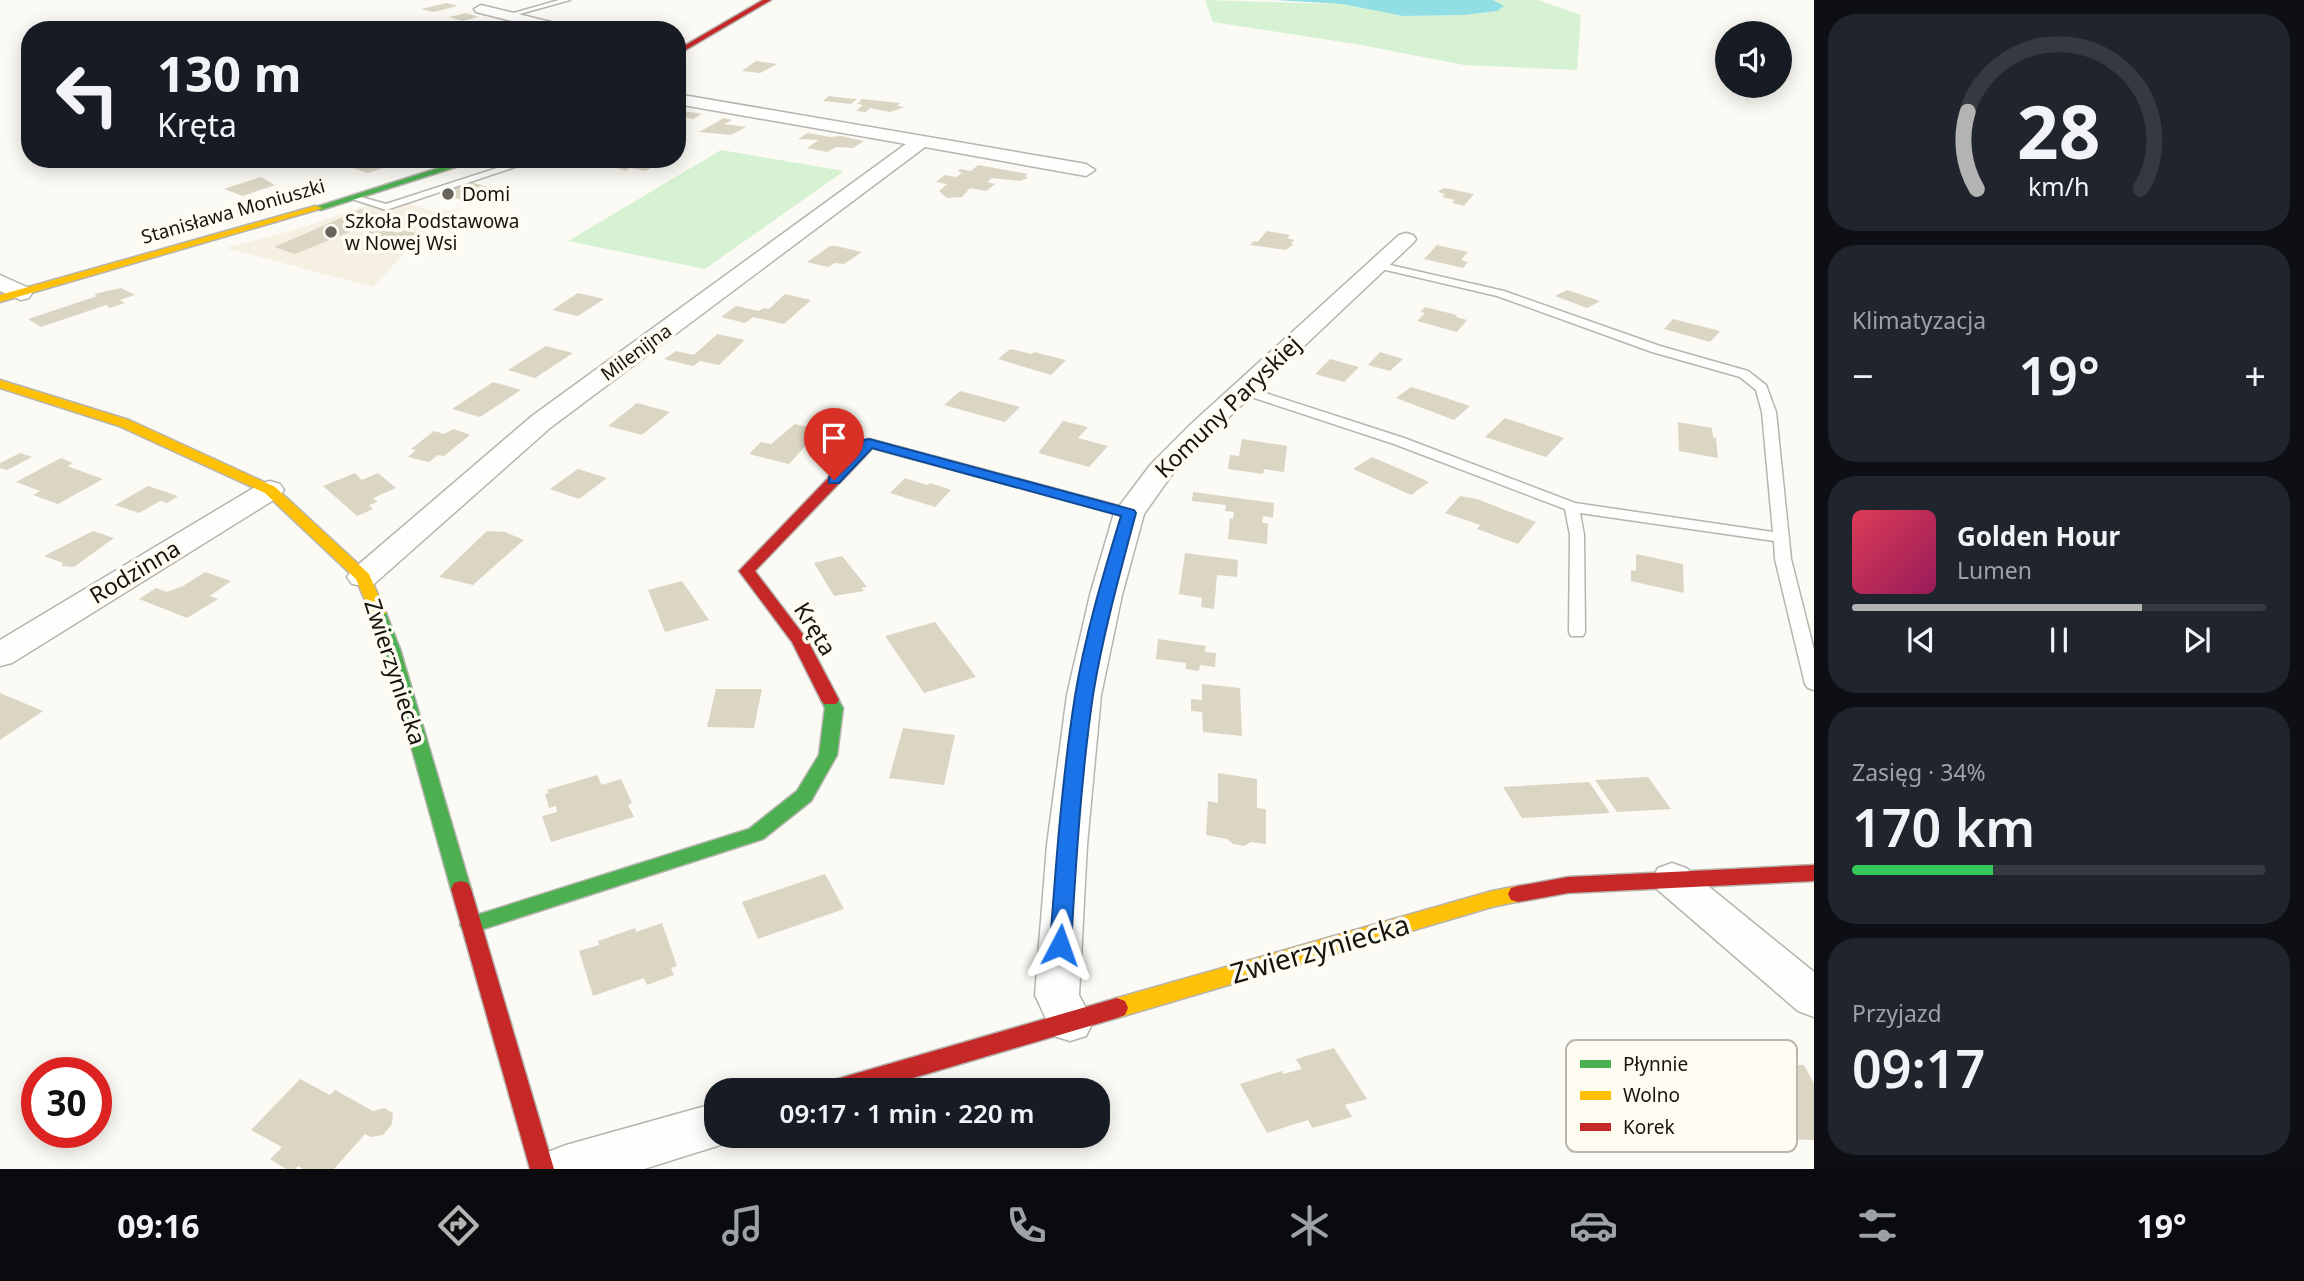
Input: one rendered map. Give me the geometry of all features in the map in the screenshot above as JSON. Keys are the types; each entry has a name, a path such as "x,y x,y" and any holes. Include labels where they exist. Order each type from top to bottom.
{"street":[{"path":"686,48 768,0"},
{"path":"481,9 532,21"},
{"path":"686,101 1086,170"},
{"name":"Milenijna","path":"363,578 541,422 922,141"},
{"name":"Stanisława Moniuszki","path":"10,296 354,198 449,168"},
{"name":"Komuny Paryskiej","path":"1070,1022 1057,995 1072,804 1084,695 1106,595 1129,513 1161,470 1406,239"},
{"path":"0,282 10,296"},
{"name":"Zwierzyniecka","path":"0,384 124,423 270,490 363,578 392,649 542,1169"},
{"name":"Kręta","path":"471,925 757,834 804,796 828,755 834,708 800,641 747,570 869,443 1129,513"},
{"name":"Rodzinna","path":"0,655 270,490"},
{"name":"Zwierzyniecka","path":"877,1078 1492,898 1568,885 1814,873"},
{"path":"1672,879 1814,998"},
{"path":"566,1169 704,1129"}],"lane":[{"path":"509,15 568,0"},
{"path":"354,198 386,207 507,168"},
{"path":"1377,265 1500,293 1656,349 1744,374 1762,388 1769,412 1783,559 1814,684"},
{"path":"1243,390 1399,441 1572,507 1781,538"},
{"path":"1572,507 1577,535 1577,632"}],"shaded area":[{"path":"406,202 431,211 463,209 435,220 373,287 226,248 301,228 368,205 378,209"}],"green space":[{"path":"1205,0 1342,4 1403,16 1464,15 1497,11 1493,0 1538,0 1581,15 1577,70 1464,65 1361,45 1213,22"},
{"path":"721,150 844,171 705,269 568,241"}],"water":[{"path":"1275,0 1493,0 1504,6 1497,11 1464,15 1403,16 1342,4"}],"building":[{"path":"447,3 458,6 433,12 421,9"},
{"path":"466,13 479,17 462,21 449,17"},
{"path":"756,61 777,64 760,73 742,71"},
{"path":"829,96 857,99 851,104 823,101"},
{"path":"862,99 900,103 897,106 905,107 890,112 870,108 866,112 856,111 863,105 857,104"},
{"path":"686,111 702,114 693,119 686,118"},
{"path":"724,118 732,120 724,124 746,127 731,135 699,132"},
{"path":"808,133 864,141 853,148 836,147 827,152 807,148 819,140 798,139"},
{"path":"978,165 1028,174 1025,176 1028,178 1020,181 992,178 987,182 995,184 986,191 970,188 962,197 947,198 939,191 947,184 936,182 945,175 956,177 962,173 958,171 960,169 971,171"},
{"path":"352,168 383,168 368,173"},
{"path":"630,168 651,168 646,171"},
{"path":"261,177 275,185 243,196 224,189"},
{"path":"471,182 492,188 462,200 441,194"},
{"path":"1443,188 1474,194 1464,206 1452,203 1455,200 1442,197 1445,194 1438,192"},
{"name":"Szkoła Podstawowa w Nowej Wsi","path":"362,209 387,217 368,225 398,233 406,230 418,234 397,243 357,229 295,254 274,247"},
{"path":"1267,231 1290,235 1287,238 1294,240 1291,244 1294,244 1286,250 1250,245 1254,241 1257,242"},
{"path":"1437,245 1468,252 1461,260 1468,262 1463,268 1424,259"},
{"path":"830,246 862,252 844,264 835,263 828,267 807,262"},
{"path":"121,288 135,295 120,300 125,303 110,308 106,305 41,327 28,319 97,296 94,294"},
{"path":"1567,290 1600,301 1587,308 1555,296"},
{"path":"578,293 604,299 578,316 552,310"},
{"path":"785,294 811,300 784,324 753,317 745,323 721,317 736,306 759,311 763,308 769,309"},
{"path":"1425,307 1467,320 1457,332 1417,321 1425,313 1420,312"},
{"path":"1673,319 1720,331 1710,342 1664,329"},
{"path":"717,334 745,340 719,365 700,361 693,366 664,359 676,351 694,355"},
{"path":"546,346 573,353 535,378 508,370"},
{"path":"1010,349 1066,360 1051,375 998,359"},
{"path":"1380,352 1403,359 1390,371 1368,365"},
{"path":"1330,359 1359,367 1344,382 1315,374"},
{"path":"493,382 521,390 480,417 452,409"},
{"path":"1411,387 1470,406 1454,420 1396,398"},
{"path":"960,391 1020,407 1005,422 944,405"},
{"path":"637,403 670,412 642,435 608,426"},
{"path":"1505,418 1564,438 1546,457 1485,437"},
{"path":"1063,421 1088,427 1078,438 1108,446 1089,467 1038,453"},
{"path":"1678,422 1712,428 1718,458 1679,451"},
{"path":"795,424 820,430 789,464 749,454 761,442 771,444"},
{"path":"454,429 470,435 444,456 438,455 429,462 408,457 416,450 411,449 434,431 444,434"},
{"path":"1242,439 1287,446 1284,472 1264,469 1263,474 1228,469 1230,455 1239,456"},
{"path":"20,453 32,457 7,470 0,468 0,463"},
{"path":"1372,457 1429,482 1411,495 1353,469"},
{"path":"61,458 73,463 67,466 103,479 58,504 33,495 40,491 16,482"},
{"path":"578,469 607,478 579,499 550,489"},
{"path":"355,473 362,480 378,473 396,488 373,498 378,502 369,505 373,509 357,516 323,486"},
{"path":"905,478 951,490 935,507 890,493"},
{"path":"148,486 178,496 167,503 160,501 139,513 115,505"},
{"path":"1193,492 1274,503 1273,518 1263,516 1262,523 1268,523 1267,544 1228,539 1230,518 1233,519 1234,512 1225,511 1226,505 1192,501"},
{"path":"1460,496 1477,499 1536,522 1518,544 1477,529 1480,525 1445,513"},
{"path":"93,531 114,538 74,567 62,566 63,563 44,556"},
{"path":"487,531 505,532 524,540 473,585 439,577"},
{"path":"1185,553 1238,560 1237,577 1217,575 1214,609 1201,607 1202,598 1179,594"},
{"path":"1636,554 1683,564 1684,593 1631,581 1631,570 1636,571"},
{"path":"842,556 867,587 861,588 864,591 834,596 814,563"},
{"path":"205,572 231,581 210,596 218,599 187,618 139,599 156,588 167,592 183,586"},
{"path":"682,581 709,620 665,632 648,590"},
{"path":"935,622 976,677 924,693 885,636"},
{"path":"1158,639 1206,646 1205,652 1216,653 1215,667 1200,665 1199,671 1186,669 1186,663 1156,659"},
{"path":"1202,684 1240,688 1242,736 1203,732 1202,712 1191,711 1191,699 1202,700"},
{"path":"716,689 762,689 754,728 707,727"},
{"path":"0,693 43,711 0,740"},
{"path":"903,728 955,735 944,785 889,778"},
{"path":"1218,773 1257,779 1257,808 1266,809 1266,844 1251,842 1244,846 1206,835 1208,801 1218,803"},
{"path":"597,775 602,785 621,779 632,803 628,805 634,817 551,842 542,816 557,812 556,806 549,808 545,794 549,793 547,790"},
{"path":"1648,777 1671,809 1617,812 1595,780"},
{"path":"1589,782 1610,813 1522,818 1503,787"},
{"path":"825,874 844,909 758,939 742,902"},
{"path":"662,923 677,966 671,968 674,975 647,985 644,978 593,996 579,951 635,928 636,932"},
{"path":"1334,1048 1367,1099 1345,1105 1352,1117 1312,1128 1308,1120 1267,1133 1240,1084 1282,1071 1283,1074 1302,1069 1296,1059"},
{"path":"1797,1065 1804,1065 1814,1083 1814,1140 1797,1139"},
{"path":"300,1079 330,1095 335,1090 373,1111 384,1108 393,1113 392,1124 383,1135 370,1137 365,1134 334,1169 303,1169 298,1166 295,1169 286,1169 270,1159 282,1147 251,1130"}],"traffic: fast":[{"path":"318,208 448,168"},
{"path":"865,448 869,443 1129,513"},
{"path":"378,613 392,649 461,889"},
{"path":"471,925 756,834 804,796 828,755 834,708 830,700"}],"traffic: slow":[{"path":"0,299 318,208"},
{"path":"0,384 124,423 270,490 363,577 378,613"},
{"path":"1117,1008 1492,899 1518,894"}],"traffic: jam":[{"path":"686,48 768,0"},
{"path":"830,700 800,641 747,571 865,448"},
{"path":"1518,894 1568,885 1814,873"},
{"path":"461,889 542,1169"},
{"path":"878,1078 1117,1008"}],"place":[{"name":"Domi","path":"448,194"},
{"name":"Szkoła Podstawowa w Nowej Wsi","path":"331,232"}],"route":[{"path":"834,480 869,443 1129,513 1106,595 1084,695 1067,845 1060,945"}]}
